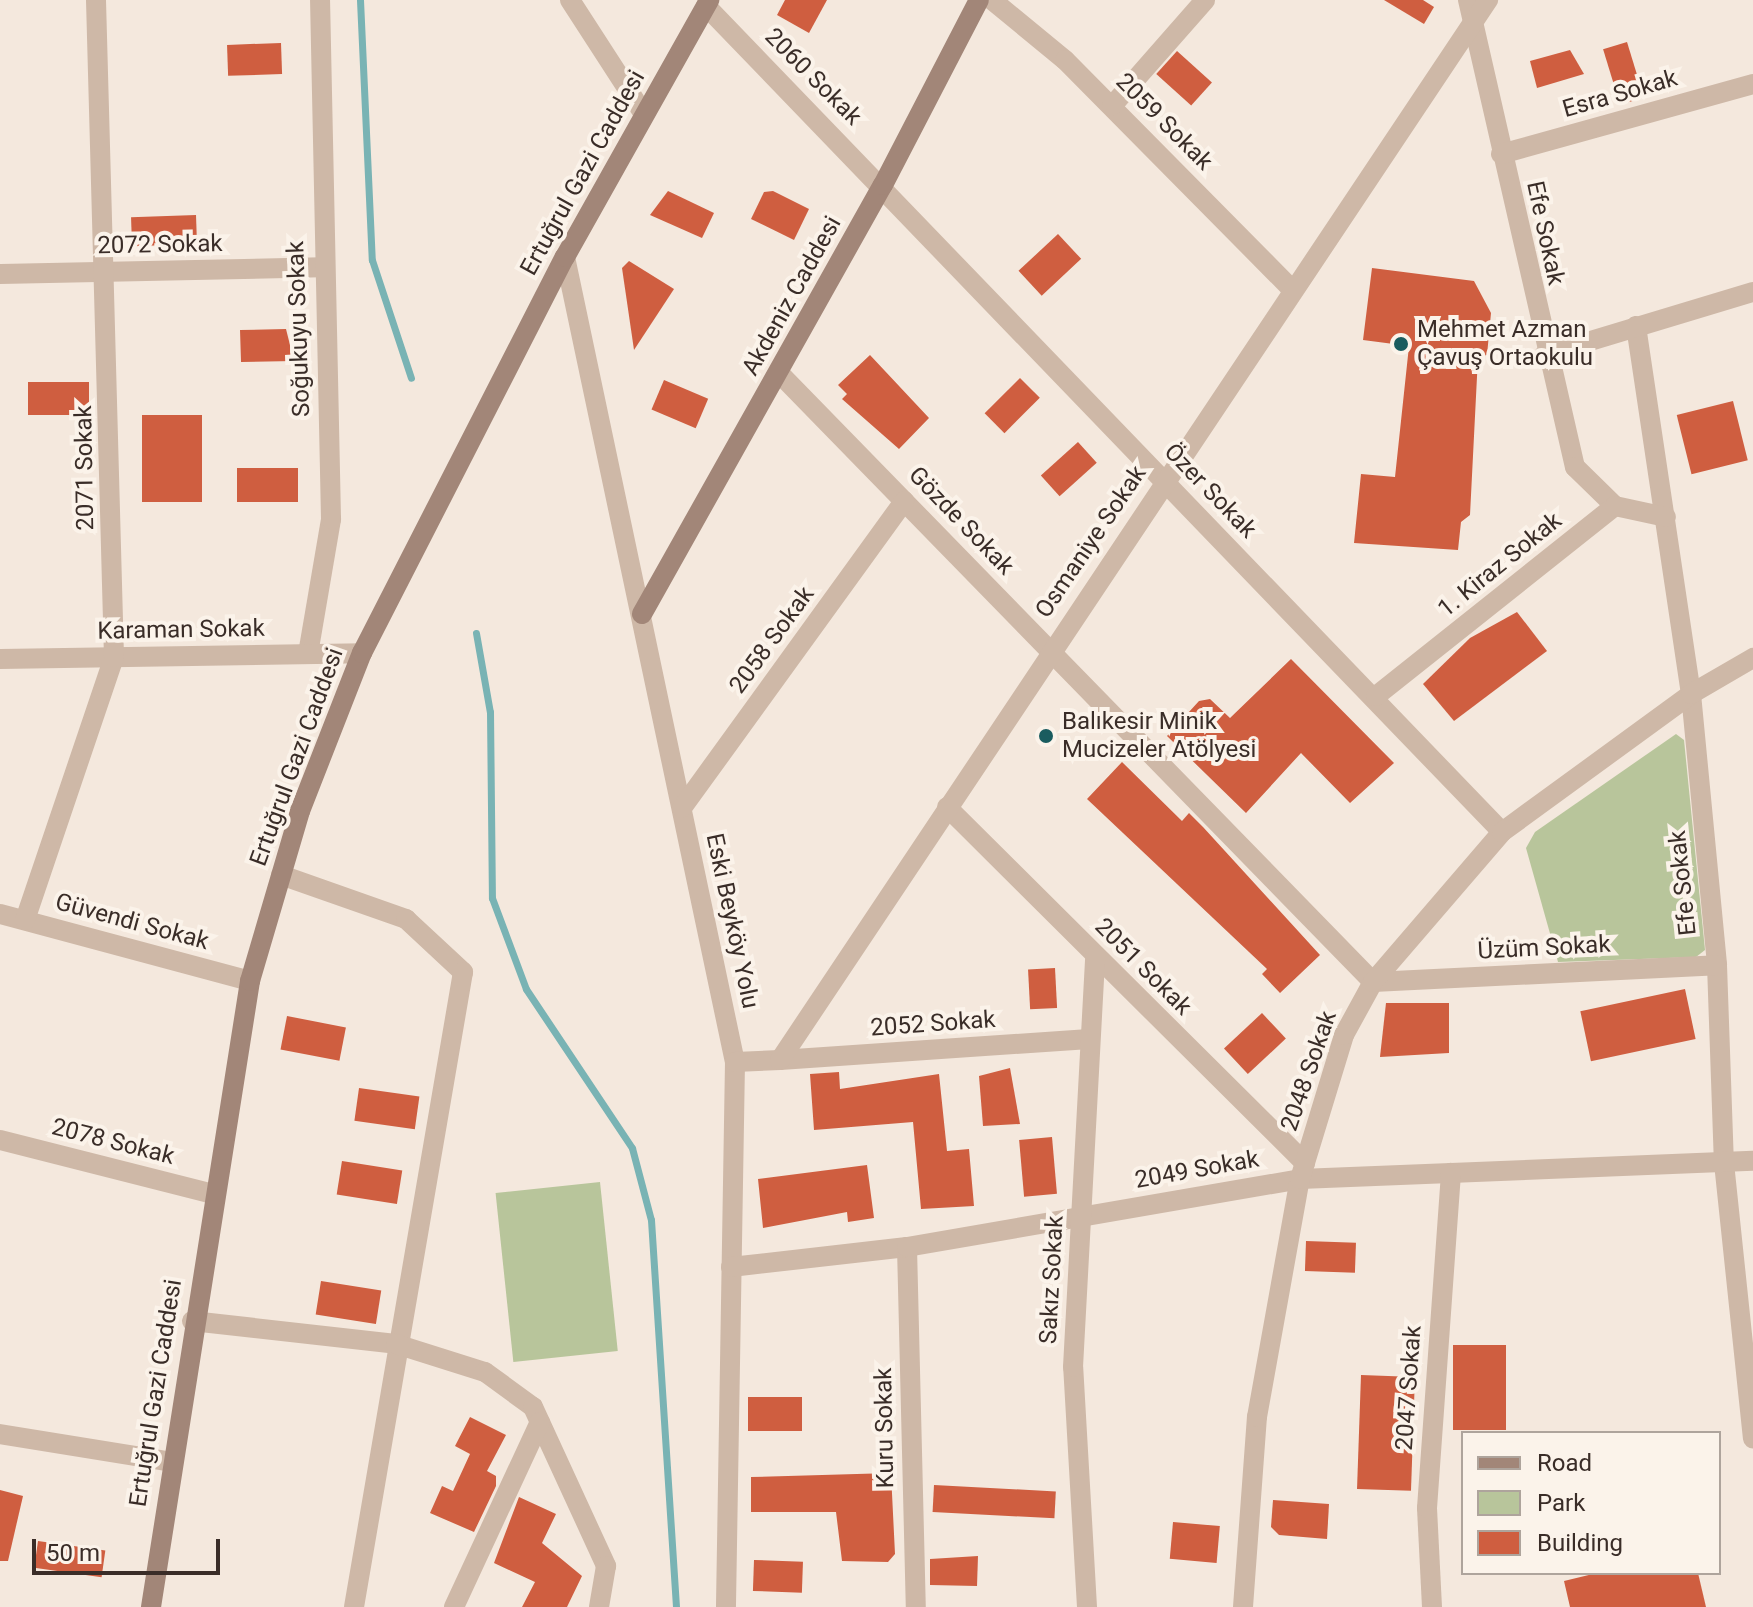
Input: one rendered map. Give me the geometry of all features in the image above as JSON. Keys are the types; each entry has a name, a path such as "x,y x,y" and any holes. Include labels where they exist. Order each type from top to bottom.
{"main road":[{"name":"Akdeniz Caddesi","path":"642,614 883,185 979,0"},
{"name":"Ertuğrul Gazi Caddesi","path":"151,1607 192,1321 250,981 281,875 362,653 565,257 643,113 708,3"}],"street":[{"name":"2071 Sokak","path":"25,920 114,657 108,272 96,0"},
{"name":"Soğukuyu Sokak","path":"308,654 331,519 321,267 320,0"},
{"path":"570,0 643,113"},
{"name":"2059 Sokak","path":"992,0 1112,106 1291,288"},
{"path":"1112,106 1205,0"},
{"name":"Osmaniye Sokak","path":"780,1060 1049,649 1291,288 1470,8 1488,0"},
{"name":"2060 Sokak","path":"708,3 883,185"},
{"name":"Efe Sokak","path":"1470,8 1544,355 1575,467 1615,506"},
{"name":"Esra Sokak","path":"1501,154 1753,84"},
{"name":"Özer Sokak","path":"883,185 1163,481 1376,696 1502,832"},
{"name":"Eski Beyköy Yolu","path":"565,257 735,1062 726,1607"},
{"name":"2072 Sokak","path":"0,274 321,267"},
{"path":"1544,355 1753,292"},
{"name":"Efe Sokak","path":"1636,326 1691,694 1717,965 1724,1163 1752,1426"},
{"name":"Gözde Sokak","path":"779,373 1373,982"},
{"name":"2058 Sokak","path":"682,808 904,501"},
{"path":"1615,506 1666,517"},
{"name":"1. Kiraz Sokak","path":"1376,696 1615,506"},
{"name":"Karaman Sokak","path":"0,659 362,653"},
{"name":"2048 Sokak","path":"1243,1607 1257,1417 1303,1171 1344,1035 1373,982 1502,832 1691,694 1753,658"},
{"name":"2051 Sokak","path":"947,807 1303,1171"},
{"path":"281,875 406,919 463,972 396,1344 354,1607"},
{"name":"Güvendi Sokak","path":"0,914 250,981"},
{"name":"Sakız Sokak","path":"1087,1607 1073,1367 1095,956"},
{"name":"Üzüm Sokak","path":"1373,982 1717,965"},
{"name":"2052 Sokak","path":"780,1060 1089,1039"},
{"path":"735,1062 780,1060"},
{"name":"2078 Sokak","path":"0,1140 214,1194"},
{"name":"2049 Sokak","path":"731,1267 907,1247 1082,1216 1303,1171 1451,1173 1753,1161"},
{"name":"2047 Sokak","path":"1432,1607 1427,1508 1451,1173"},
{"name":"Kuru Sokak","path":"907,1247 916,1607"},
{"path":"192,1321 396,1344 485,1372 533,1407 606,1566 599,1607"},
{"path":"454,1607 540,1422"},
{"path":"0,1434 172,1462"}],"green space":[{"path":"1676,734 1684,740 1705,950 1696,957 1558,962 1526,848 1535,832"},
{"path":"600,1182 618,1351 513,1362 496,1193"}],"building":[{"path":"785,0 827,0 809,33 777,15"},
{"path":"1384,0 1423,0 1434,7 1424,24"},
{"path":"1627,42 1644,97 1620,105 1603,49"},
{"path":"281,43 282,74 228,76 227,45"},
{"path":"1570,50 1584,74 1537,88 1530,61"},
{"path":"1177,51 1212,82 1191,105 1156,74"},
{"path":"668,191 714,213 702,238 650,215"},
{"path":"773,191 809,209 794,240 751,219 764,192"},
{"path":"196,215 197,244 132,246 131,217"},
{"path":"1058,234 1081,259 1042,296 1019,271"},
{"path":"629,261 674,289 634,350 622,268"},
{"path":"1372,268 1474,281 1491,313 1487,355 1478,357 1470,515 1461,522 1458,550 1354,543 1361,474 1395,477 1409,346 1363,340"},
{"path":"286,329 294,361 241,362 240,330"},
{"path":"870,355 929,418 899,449 842,399 847,394 838,385"},
{"path":"1020,378 1040,398 1004,433 985,413"},
{"path":"664,380 708,399 696,428 651,409"},
{"path":"28,382 89,382 89,415 28,415"},
{"path":"1733,401 1748,460 1691,474 1677,415"},
{"path":"142,415 202,415 202,502 142,502"},
{"path":"1078,442 1097,463 1060,496 1041,475"},
{"path":"237,468 298,468 298,502 237,502"},
{"path":"1517,612 1547,651 1454,721 1423,684 1470,638"},
{"path":"1291,659 1394,763 1350,803 1301,753 1246,813 1167,736 1199,701 1210,699 1230,718"},
{"path":"1122,762 1182,821 1189,813 1320,955 1280,993 1262,974 1267,969 1087,799"},
{"path":"1055,968 1057,1008 1030,1009 1028,969"},
{"path":"1685,989 1696,1039 1591,1061 1580,1011"},
{"path":"1386,1003 1449,1003 1449,1053 1380,1057"},
{"path":"1262,1013 1286,1039 1248,1074 1224,1048"},
{"path":"287,1016 346,1027 339,1061 281,1049"},
{"path":"1010,1068 1020,1124 983,1126 979,1076"},
{"path":"839,1072 840,1089 939,1074 947,1151 969,1149 974,1206 921,1209 913,1122 814,1130 810,1074"},
{"path":"359,1088 419,1096 415,1129 354,1121"},
{"path":"1052,1137 1057,1194 1024,1197 1019,1140"},
{"path":"342,1161 402,1171 397,1204 337,1195"},
{"path":"867,1165 874,1218 848,1222 847,1212 763,1228 758,1179"},
{"path":"1306,1241 1356,1243 1355,1273 1305,1271"},
{"path":"321,1281 381,1291 376,1324 316,1315"},
{"path":"1453,1345 1506,1345 1506,1430 1453,1430"},
{"path":"1361,1375 1415,1377 1411,1491 1357,1489"},
{"path":"748,1397 802,1397 802,1431 748,1431"},
{"path":"470,1417 506,1435 487,1471 496,1476 496,1486 474,1532 430,1513 442,1486 453,1491 470,1454 455,1446"},
{"path":"891,1473 895,1554 888,1562 842,1561 836,1512 751,1512 751,1477"},
{"path":"934,1485 1056,1491 1054,1518 933,1512"},
{"path":"0,1490 23,1496 8,1561 0,1561"},
{"path":"519,1497 556,1514 542,1543 582,1576 567,1607 522,1607 535,1582 494,1563"},
{"path":"1273,1500 1329,1504 1327,1539 1279,1535 1271,1527"},
{"path":"1173,1522 1220,1526 1217,1563 1170,1559"},
{"path":"38,1541 105,1550 102,1577 34,1568"},
{"path":"978,1556 977,1586 930,1585 930,1559"},
{"path":"754,1560 803,1562 802,1593 753,1591"},
{"path":"1589,1575 1698,1575 1706,1607 1570,1607 1564,1581"}],"waterway":[{"path":"360,0 372,260 411,378"},
{"path":"476,633 490,712 492,898 526,989 632,1148 651,1220 676,1607"}],"place":[{"name":"Mehmet Azman Çavuş Ortaokulu","path":"1401,344"},
{"name":"Balıkesir Minik Mucizeler Atölyesi","path":"1046,736"}]}
